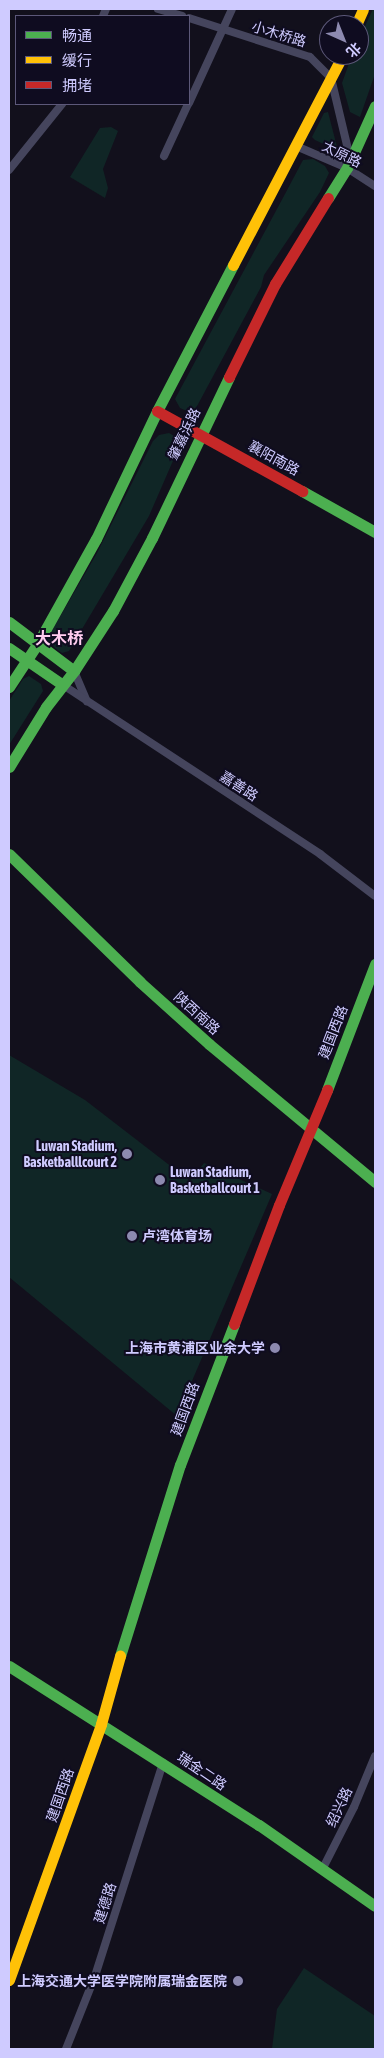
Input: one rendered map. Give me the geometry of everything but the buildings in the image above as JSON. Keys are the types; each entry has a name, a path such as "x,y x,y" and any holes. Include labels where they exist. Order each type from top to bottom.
{"main road":[{"path":"9,687 38,643 96,539 157,411 338,65"},
{"name":"肇嘉浜路","path":"9,767 46,707 74,671 106,622 152,538 275,284 349,164 375,106"},
{"name":"襄阳南路","path":"157,411 375,532"},
{"path":"9,622 74,671"},
{"path":"9,648 63,685"},
{"name":"陕西南路","path":"9,854 140,982 209,1044 375,1182"},
{"name":"建国西路","path":"9,1980 101,1724 170,1495 279,1205 312,1130 375,964"},
{"name":"瑞金二路","path":"9,1666 323,1868 375,1906"}],"street":[{"path":"158,9 179,15"},
{"path":"190,102 232,9"},
{"name":"小木桥路","path":"190,18 310,57 331,78"},
{"path":"331,78 349,164"},
{"path":"9,170 61,105"},
{"path":"164,156 189,105"},
{"name":"太原路","path":"296,146 349,164 375,186"},
{"path":"74,671 87,701"},
{"name":"嘉善路","path":"63,685 320,854 375,896"},
{"name":"绍兴路","path":"323,1868 354,1807 375,1756"},
{"name":"建德路","path":"66,2049 95,1976 162,1763"}],"green space":[{"path":"373,9 375,9 375,74 360,117 350,112 342,83 348,65 369,65 369,18"},
{"path":"328,112 337,147 334,149 312,137 324,113"},
{"path":"111,127 118,131 103,169 108,188 105,198 70,177 100,128"},
{"path":"313,159 325,166 329,173 320,192 264,275 261,287 196,408 187,411 180,408 175,399 303,160"},
{"path":"169,433 176,437 179,447 149,516 69,651 62,653 47,639 97,553 153,441 159,435"},
{"path":"29,676 41,684 43,691 9,745 9,701 23,679"},
{"name":"卢湾体育场","path":"9,1055 85,1100 190,1181 204,1163 272,1194 177,1416 9,1277"},
{"path":"304,1968 375,2016 375,2049 272,2049 277,2009"}],"traffic: fast":[{"path":"328,198 347,168 375,106"},
{"path":"9,687 38,643 96,539 157,411 233,265"},
{"path":"9,767 46,707 74,671 113,611 152,538 229,377"},
{"path":"302,491 375,532"},
{"path":"9,622 74,671"},
{"path":"9,648 63,685"},
{"path":"9,854 140,982 209,1044 375,1182"},
{"path":"327,1090 375,964"},
{"path":"120,1656 180,1465 234,1324"},
{"path":"9,1666 259,1825 375,1906"}],"traffic: slow":[{"path":"360,15 363,9"},
{"path":"233,265 338,65"},
{"path":"9,1980 101,1724 120,1656"}],"traffic: jam":[{"path":"229,377 275,284 328,198"},
{"path":"157,411 302,491"},
{"path":"234,1324 279,1205 327,1090"}],"place":[{"name":"Luwan Stadium, Basketballlcourt 2","path":"127,1154"},
{"name":"Luwan Stadium, Basketballcourt 1","path":"160,1180"},
{"name":"卢湾体育场","path":"132,1236"},
{"name":"上海市黄浦区业余大学","path":"275,1348"},
{"name":"上海交通大学医学院附属瑞金医院","path":"238,1981"}],"district":[{"name":"大木桥","path":"59,638"}]}
